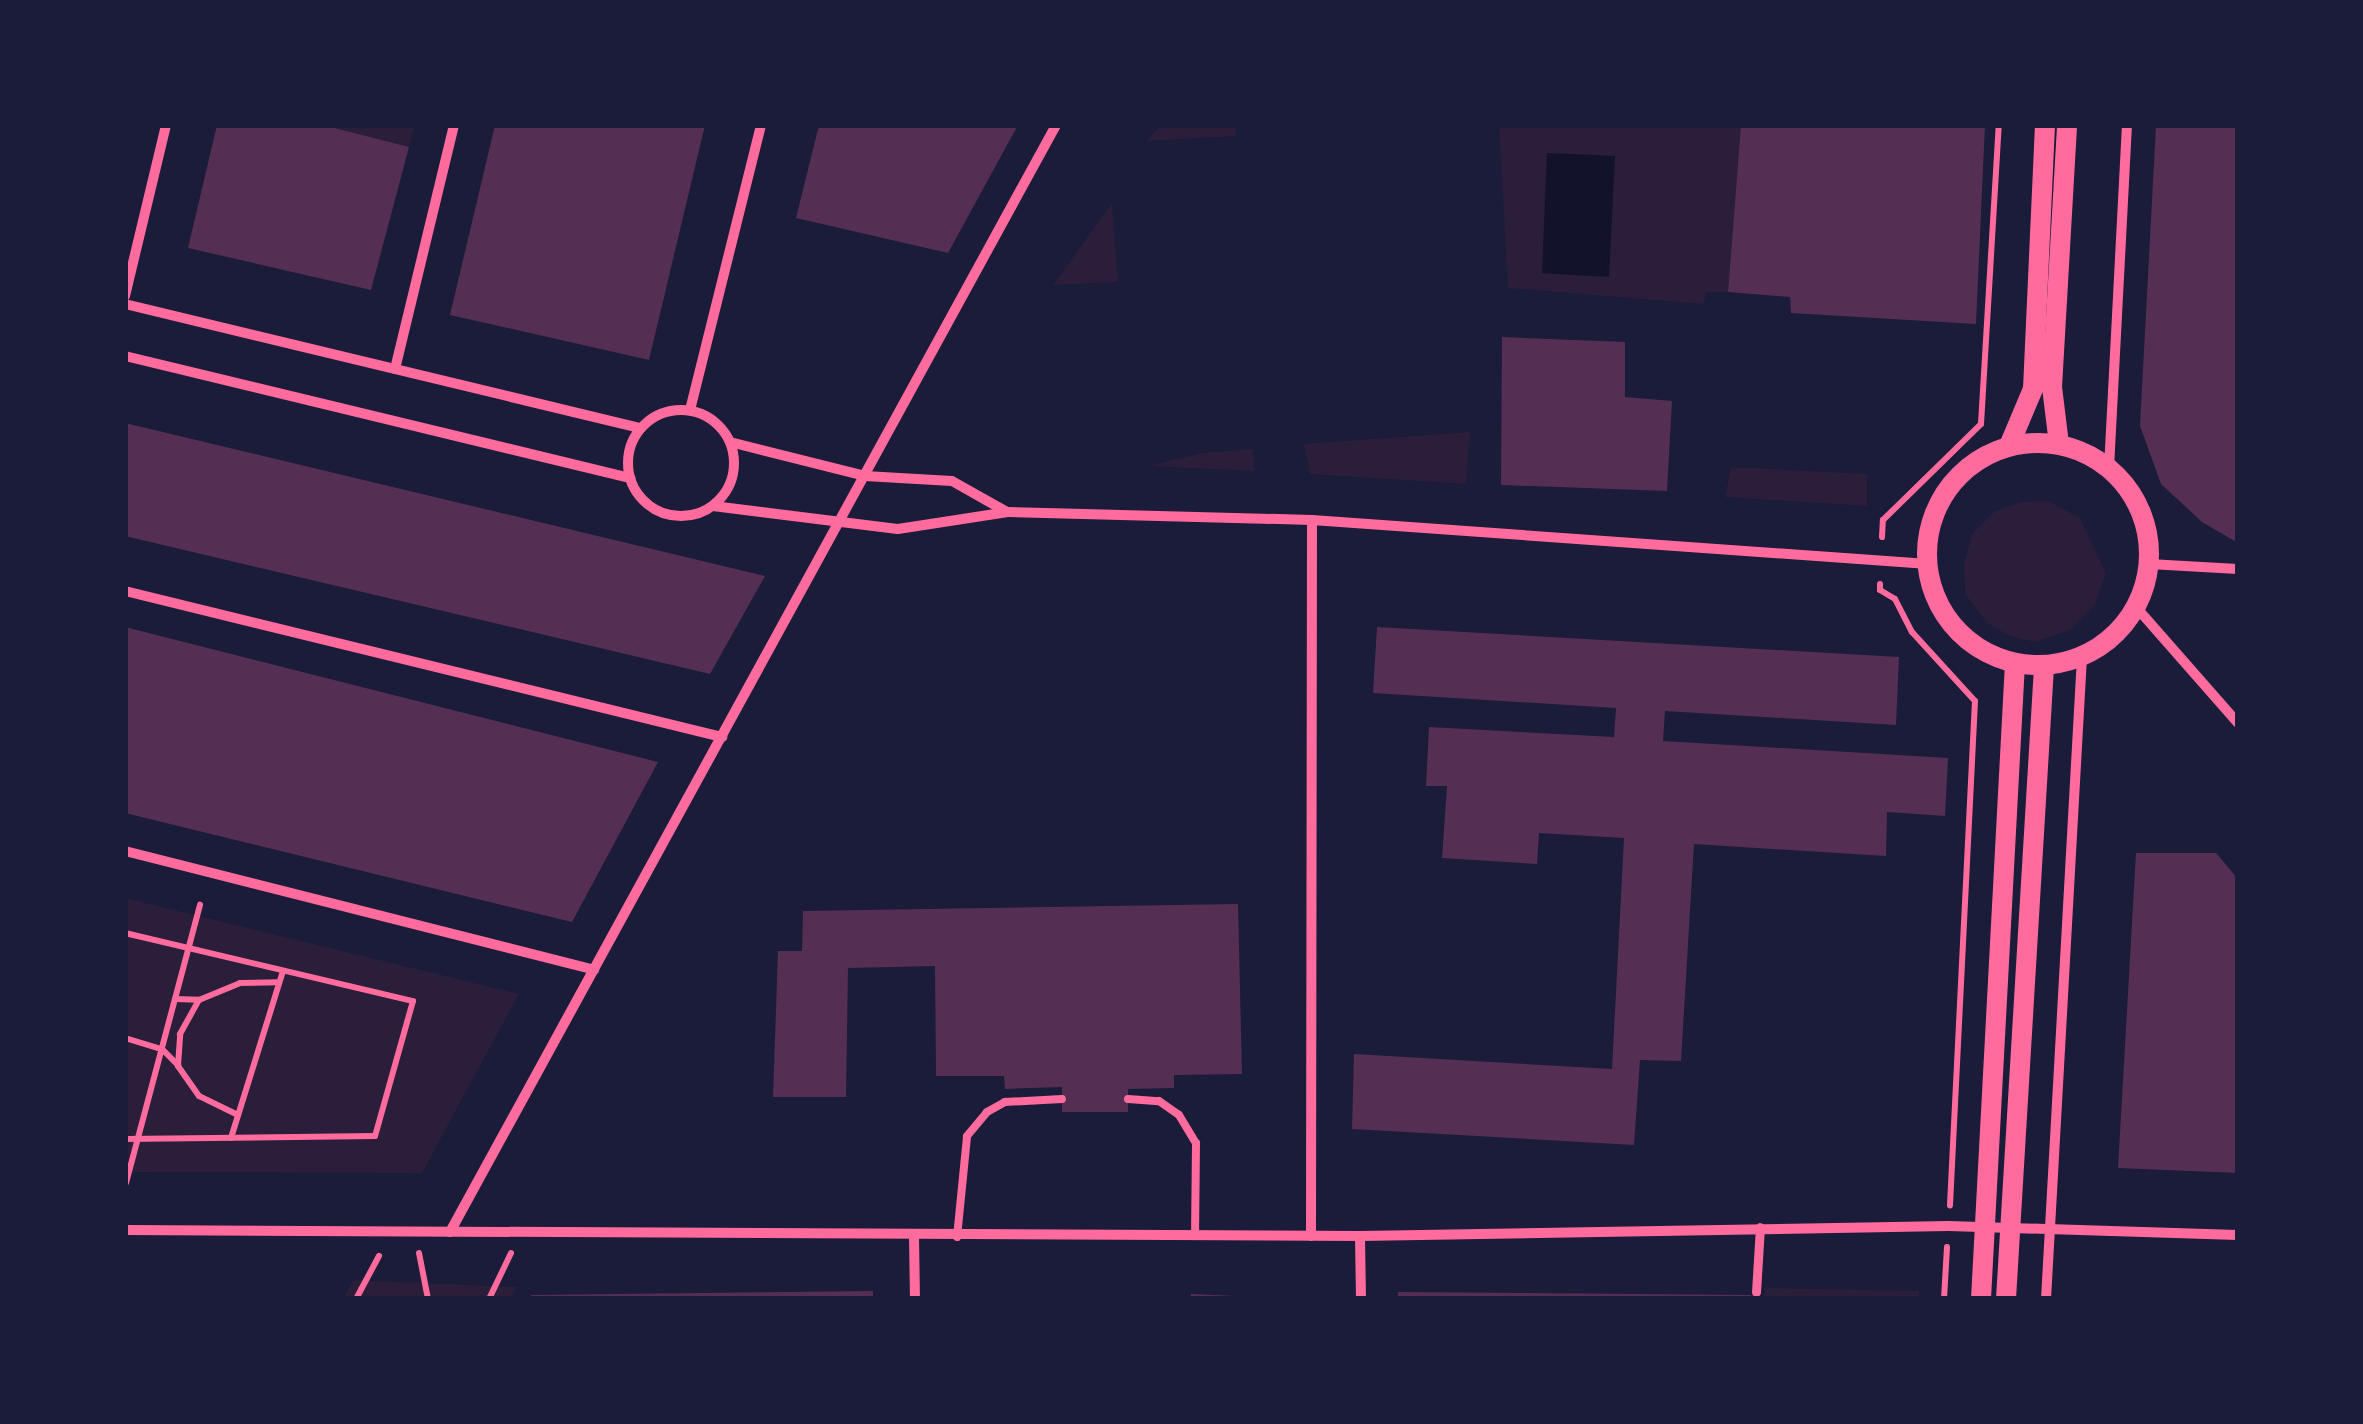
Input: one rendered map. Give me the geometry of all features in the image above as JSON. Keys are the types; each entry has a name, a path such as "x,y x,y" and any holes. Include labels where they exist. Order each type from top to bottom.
{"main road":[{"path":"2008,446 2033,389 2045,125"},
{"path":"2059,444 2052,386 2067,125"},
{"path":"2059,444 2109,468 2133,495 2146,528 2149,564 2136,607 2114,636 2082,657 2044,666 2016,663 1984,652 1958,631 1938,603 1928,564 1928,538 1937,507 1954,480 1979,459 2008,446 2059,444"},
{"path":"1980,1299 2016,663"},
{"path":"2006,1299 2044,666"}],"street":[{"path":"125,296 166,125"},
{"path":"396,369 454,125"},
{"path":"690,410 761,125"},
{"path":"450,1232 1056,125"},
{"path":"2109,468 2127,125"},
{"path":"125,304 640,428"},
{"path":"125,356 630,478"},
{"path":"713,506 732,478 730,442 720,428 690,410 654,417 640,428 628,461 630,478 648,506 681,517 713,506 898,529 1008,512 1312,520 1928,564"},
{"path":"730,442 864,476 952,481 1008,512"},
{"path":"1311,1236 1312,520"},
{"path":"2149,564 2238,569"},
{"path":"125,590 722,736"},
{"path":"2136,607 2238,723"},
{"path":"2046,1299 2082,657"},
{"path":"125,852 594,970"},
{"path":"125,1230 958,1237 1360,1236 1949,1226 2238,1235"},
{"path":"1756,1292 1760,1227"},
{"path":"1360,1236 1361,1299"},
{"path":"914,1237 914,1299"}],"lane":[{"path":"958,1237 967,1136 986,1112 1005,1102 1062,1099"},
{"path":"1128,1099 1159,1101 1179,1115 1196,1143 1195,1236"}],"path":[{"path":"1944,1299 1975,701 1912,632 1895,599 1880,590 1880,560 1882,520 1980,424 1999,125"},
{"path":"126,1183 200,905"},
{"path":"125,932 413,1001 375,1136 125,1138"},
{"path":"230,1138 282,971"},
{"path":"175,999 199,1000 240,983 279,982"},
{"path":"178,1066 180,1034 199,1000"},
{"path":"125,1038 162,1050 200,1096 238,1115"},
{"path":"356,1299 392,1232"},
{"path":"415,1232 428,1299"},
{"path":"489,1299 520,1233"}],"shaded area":[{"path":"323,125 415,125 409,147"},
{"path":"1162,125 1235,125 1236,136 1146,141"},
{"path":"1499,125 1741,125 1728,292 1706,292 1704,304 1508,288"},
{"path":"1547,153 1615,156 1609,277 1542,273"},
{"path":"1112,203 1118,282 1053,285"},
{"path":"1470,432 1466,484 1310,474 1304,444"},
{"path":"1253,449 1254,471 1147,466 1202,453"},
{"path":"1731,467 1867,474 1867,506 1725,497"},
{"path":"2048,501 2080,518 2106,573 2095,605 2070,630 2035,642 2010,636 1987,623 1965,594 1964,563 1972,534 1994,512 2020,502"},
{"path":"125,898 519,994 422,1173 125,1172"},
{"path":"353,1280 517,1287 510,1299 343,1299"},
{"path":"1764,1288 1919,1291 1919,1299 1765,1299"}],"building":[{"path":"217,125 323,125 409,147 371,290 188,248"},
{"path":"495,125 705,125 649,360 450,315"},
{"path":"819,125 1018,125 948,253 796,218"},
{"path":"1741,125 1985,125 1976,324 1791,313 1790,297 1728,292"},
{"path":"2156,125 2238,125 2238,543 2202,522 2161,484 2140,426"},
{"path":"1502,337 1625,342 1625,397 1672,401 1667,491 1501,485"},
{"path":"125,423 765,576 710,674 125,536"},
{"path":"125,627 658,762 572,922 125,813"},
{"path":"1377,627 1899,657 1896,725 1665,711 1663,741 1948,758 1945,816 1887,812 1886,856 1694,844 1681,1061 1640,1060 1634,1145 1352,1129 1354,1054 1612,1069 1624,838 1539,833 1537,864 1442,858 1447,786 1426,786 1429,727 1614,737 1616,708 1373,693"},
{"path":"2136,853 2216,853 2238,879 2238,1173 2118,1168"},
{"path":"1238,904 1242,1074 1174,1075 1174,1088 1128,1089 1128,1112 1062,1112 1062,1087 1005,1089 1004,1076 936,1076 935,966 848,968 846,1097 773,1097 778,951 802,951 803,911"},
{"path":"873,1291 873,1299 531,1299 531,1295"},
{"path":"1398,1292 1751,1295 1751,1299 1398,1299"},
{"path":"1191,1294 1236,1296 1236,1299 1190,1299"}]}
